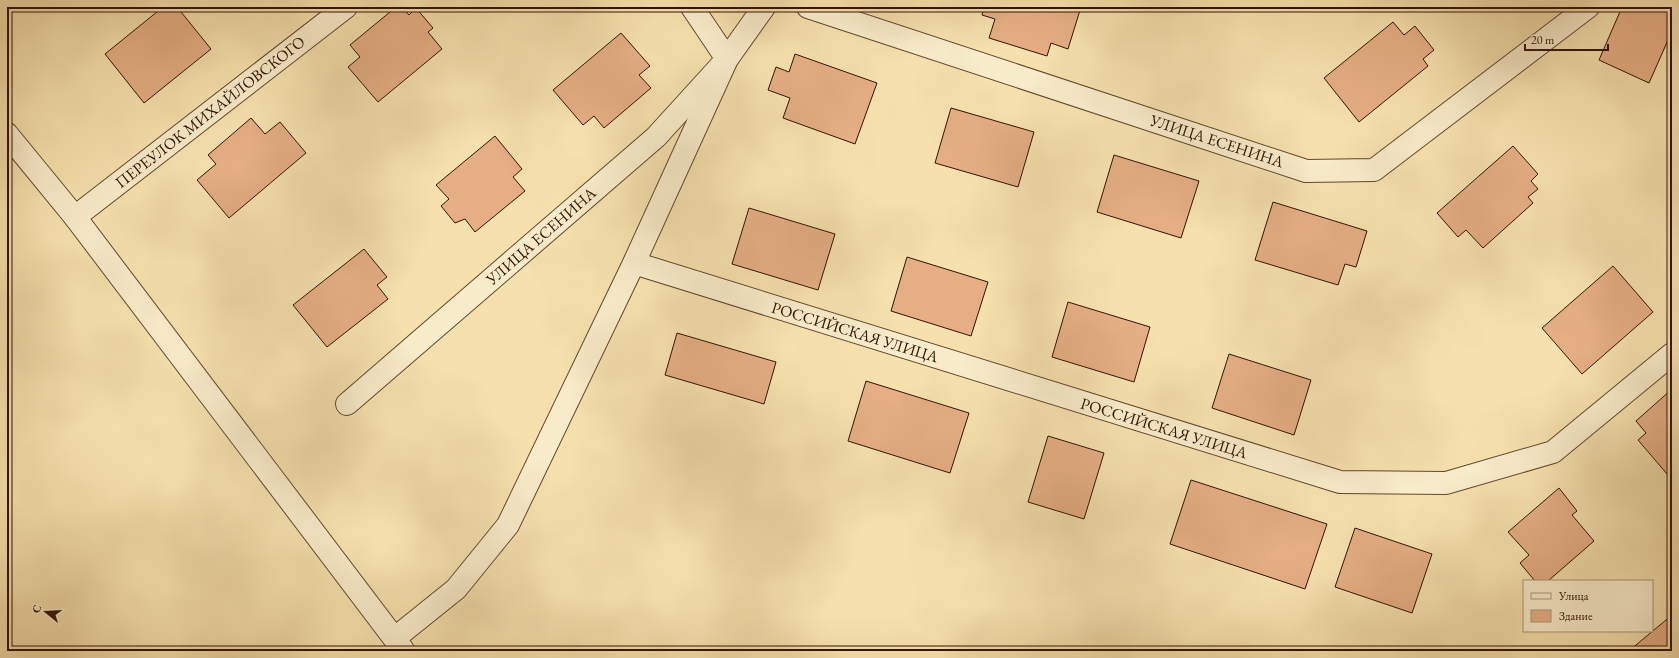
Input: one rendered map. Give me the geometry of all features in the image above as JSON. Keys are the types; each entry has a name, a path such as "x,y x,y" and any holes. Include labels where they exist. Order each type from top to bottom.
{"street":[{"name":"ПЕРЕУЛОК МИХАЙЛОВСКОГО","path":"75,217 346,7"},
{"path":"692,7 727,59"},
{"path":"7,134 75,217 399,645 456,589 508,525 634,263 727,59 764,7"},
{"name":"УЛИЦА ЕСЕНИНА","path":"808,7 1306,171 1374,170 1588,7"},
{"name":"УЛИЦА ЕСЕНИНА","path":"347,404 656,136 727,59"},
{"name":"РОССИЙСКАЯ УЛИЦА","path":"634,263 1340,482 1446,483 1553,452 1672,354"}],"building":[{"path":"163,7 177,7 211,49 144,103 105,54"},
{"path":"396,7 402,7 409,15 416,8 433,28 428,32 442,49 378,102 348,67 360,57 350,45"},
{"path":"984,7 1081,7 1068,49 1051,43 1047,56 989,38 995,19 982,15"},
{"path":"1622,7 1672,7 1669,14 1672,15 1672,31 1649,83 1599,60"},
{"path":"1393,22 1404,35 1415,26 1434,50 1423,59 1428,66 1359,122 1324,78"},
{"path":"621,33 650,66 639,75 651,88 604,128 594,116 583,125 553,90"},
{"path":"795,54 877,83 855,144 783,118 790,98 768,90 776,67 789,72"},
{"path":"951,108 1034,132 1018,187 935,163"},
{"path":"251,118 265,134 280,122 306,153 229,218 197,180 216,164 208,155"},
{"path":"495,136 522,169 513,177 525,191 475,232 465,219 455,223 441,206 449,199 436,185"},
{"path":"1513,146 1538,174 1531,181 1538,189 1528,197 1533,203 1483,248 1466,230 1458,237 1437,213"},
{"path":"1114,155 1199,181 1181,238 1097,212"},
{"path":"1273,202 1367,231 1356,267 1345,264 1338,285 1255,260"},
{"path":"749,208 835,234 818,290 732,264"},
{"path":"364,249 387,277 377,285 388,299 327,347 293,305"},
{"path":"907,257 988,282 971,336 891,311"},
{"path":"1613,266 1653,312 1582,374 1542,328"},
{"path":"1068,302 1150,327 1134,382 1052,357"},
{"path":"677,333 776,362 764,404 665,375"},
{"path":"1229,354 1311,380 1294,435 1212,408"},
{"path":"866,381 969,413 950,473 848,441"},
{"path":"1672,389 1672,469 1667,474 1638,440 1646,433 1636,421"},
{"path":"1048,436 1104,453 1084,519 1028,502"},
{"path":"1191,480 1327,524 1305,589 1170,544"},
{"path":"1559,488 1577,511 1572,515 1594,541 1549,580 1534,580 1520,563 1529,555 1508,532"},
{"path":"1355,528 1432,554 1412,613 1335,587"},
{"path":"1672,615 1672,651 1630,650 1653,632"}]}
